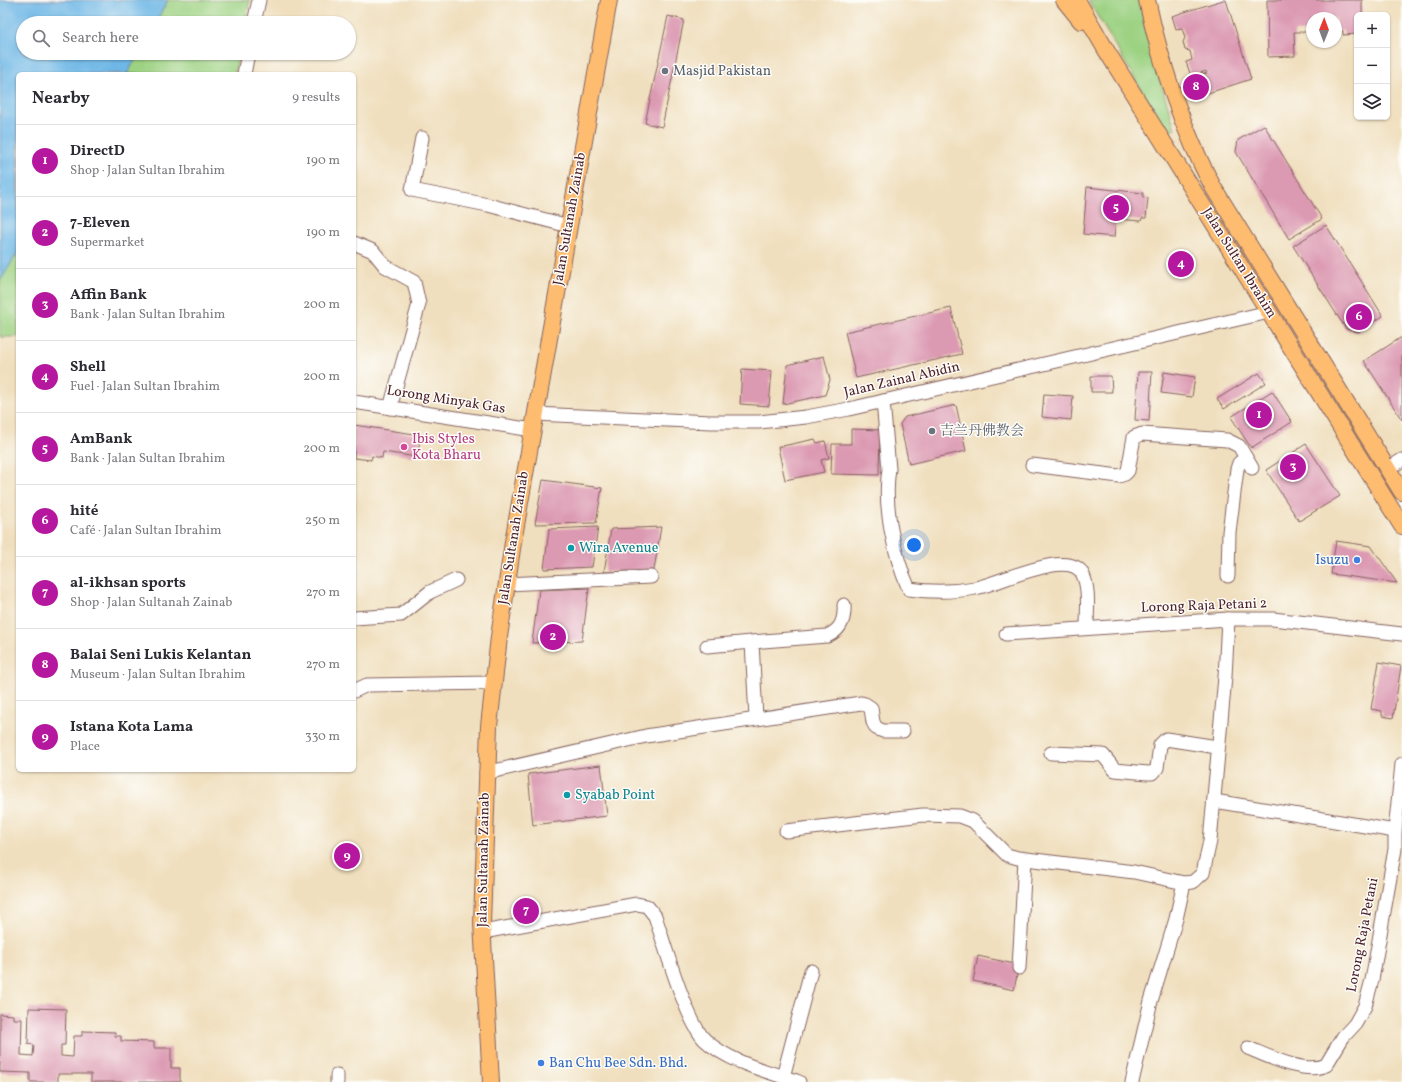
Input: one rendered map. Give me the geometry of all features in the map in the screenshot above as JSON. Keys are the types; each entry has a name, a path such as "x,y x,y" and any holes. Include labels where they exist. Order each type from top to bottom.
{"main road":[{"name":"Jalan Sultanah Zainab","path":"491,1082 483,932 486,773 494,683 507,584 535,414 609,0"},
{"path":"1064,0 1072,12 1104,46"},
{"name":"Jalan Sultan Ibrahim","path":"1077,0 1104,46 1402,526"},
{"name":"Jalan Sultan Ibrahim","path":"1147,0 1175,101 1206,175 1402,492"}],"street":[{"path":"256,16 259,0"},
{"path":"244,72 247,60"},
{"path":"422,138 412,190 488,205 569,226"},
{"path":"356,244 373,251 385,266 414,282 418,291 419,304 390,408"},
{"name":"Jalan Zainal Abidin","path":"535,414 712,422 760,422 806,417 883,401 1269,312"},
{"path":"883,401 889,469 887,478 889,510 899,567 909,589 926,592 976,588 1035,569 1057,564 1071,565 1081,571 1086,583 1088,627"},
{"name":"Lorong Minyak Gas","path":"356,402 533,430"},
{"path":"1032,465 1119,476 1128,471 1134,437 1142,434 1227,440 1239,446 1249,463 1239,463 1237,469 1229,532 1228,576"},
{"path":"1388,469 1402,460"},
{"path":"507,584 651,577"},
{"path":"356,618 401,615 430,592 456,580"},
{"path":"707,646 827,636 840,627 844,620 844,605"},
{"path":"786,831 923,815 960,816 973,822 1007,855 1025,859 1134,872 1184,883 1193,882 1198,878 1206,865 1214,801 1217,747 1225,677 1228,619"},
{"name":"Lorong Raja Petani 2","path":"1006,634 1088,627 1228,619 1273,619 1402,634"},
{"path":"752,642 756,718"},
{"path":"356,690 366,685 494,683"},
{"path":"486,773 646,736 756,718 865,704 871,708 873,722 876,728 884,731 903,731"},
{"path":"1051,753 1103,755 1115,770 1152,773 1157,768 1160,745 1166,739 1217,747"},
{"name":"Lorong Raja Petani","path":"1248,1048 1302,1067 1321,1068 1326,1065 1343,1036 1355,1024 1365,1006 1372,980 1395,849 1395,831 1402,764"},
{"path":"1214,801 1395,831"},
{"path":"1020,968 1025,859"},
{"path":"1132,1082 1151,1001 1176,919 1184,883"},
{"path":"483,932 637,904 647,906 655,916 693,1023 704,1039 718,1050 737,1061 799,1082"},
{"path":"783,1077 811,971"}],"green space":[{"path":"168,0 250,0 247,16 159,16"},
{"path":"1088,0 1139,0 1150,47 1175,129 1167,133"},
{"path":"135,60 238,60 235,72 128,72"},
{"path":"16,255 16,337 0,337 0,281"}],"water":[{"path":"0,0 168,0 159,16 16,16 16,60 135,60 128,72 16,72 16,255 0,281"}],"building":[{"path":"1226,0 1251,79 1202,95 1200,91 1192,94 1189,83 1197,80 1196,76 1207,73 1206,71 1191,76 1186,62 1192,60 1190,51 1185,50 1183,42 1185,38 1182,28 1176,29 1172,16"},
{"path":"1267,0 1362,0 1362,12 1354,12 1354,34 1343,35 1342,12 1306,12 1306,32 1294,32 1295,56 1268,57"},
{"name":"Masjid Pakistan","path":"668,16 684,20 662,127 645,123"},
{"path":"1264,125 1322,219 1289,239 1236,152 1238,140"},
{"path":"1087,187 1143,193 1143,197 1148,198 1146,218 1142,218 1141,221 1116,219 1114,237 1083,234"},
{"path":"1326,225 1383,316 1358,332 1346,329 1293,246"},
{"path":"951,308 962,354 856,378 845,332"},
{"path":"1402,337 1402,420 1364,361"},
{"path":"824,356 830,380 825,395 783,404 787,365"},
{"path":"742,369 772,371 769,406 740,404"},
{"path":"1138,372 1152,372 1149,421 1135,420"},
{"path":"1164,372 1195,377 1192,397 1161,393"},
{"path":"1259,373 1266,383 1224,409 1217,399"},
{"path":"1091,376 1111,376 1112,392 1091,392"},
{"path":"1272,391 1292,422 1251,448 1231,417"},
{"path":"1044,394 1073,396 1071,420 1042,417"},
{"path":"956,405 966,451 909,464 900,424 905,417"},
{"path":"356,425 421,435 417,457 383,452 382,458 372,456 371,460 356,458"},
{"path":"851,429 880,430 879,475 831,474 832,444 851,444"},
{"path":"815,439 817,443 825,441 829,458 821,460 824,472 785,480 778,447"},
{"path":"1306,444 1340,496 1299,521 1266,470"},
{"path":"543,480 602,488 596,523 535,524"},
{"name":"Wira Avenue","path":"598,527 592,567 544,569 549,529"},
{"path":"661,527 654,570 604,572 611,529"},
{"name":"Isuzu","path":"1336,541 1371,546 1397,583 1331,574"},
{"path":"589,588 582,641 532,643 539,590"},
{"path":"1379,662 1401,666 1393,718 1382,716 1382,711 1371,709"},
{"name":"Syabab Point","path":"601,765 607,816 533,825 528,774"},
{"path":"978,956 1019,965 1014,990 973,981"},
{"path":"29,1008 66,1009 65,1045 61,1045 61,1056 73,1057 74,1036 82,1036 82,1031 115,1032 115,1036 121,1036 121,1041 154,1042 154,1048 171,1048 171,1068 180,1068 180,1082 91,1082 91,1074 58,1074 58,1082 30,1082 30,1073 0,1072 0,1014 13,1015 13,1019 22,1019 21,1055 33,1056 34,1045 28,1044"}],"place":[{"name":"Masjid Pakistan","path":"665,71"},
{"name":"Balai Seni Lukis Kelantan","path":"1196,87"},
{"name":"AmBank","path":"1116,208"},
{"name":"Shell","path":"1181,264"},
{"name":"hité","path":"1359,317"},
{"name":"DirectD","path":"1259,415"},
{"name":"吉兰丹佛教会","path":"932,431"},
{"name":"Ibis Styles Kota Bharu","path":"404,447"},
{"name":"Affin Bank","path":"1293,467"},
{"name":"Wira Avenue","path":"571,548"},
{"name":"Isuzu","path":"1357,560"},
{"name":"7-Eleven","path":"553,637"},
{"name":"Syabab Point","path":"567,795"},
{"name":"Istana Kota Lama","path":"347,856"},
{"name":"al-ikhsan sports","path":"526,911"},
{"name":"Ban Chu Bee Sdn. Bhd.","path":"541,1063"}]}
